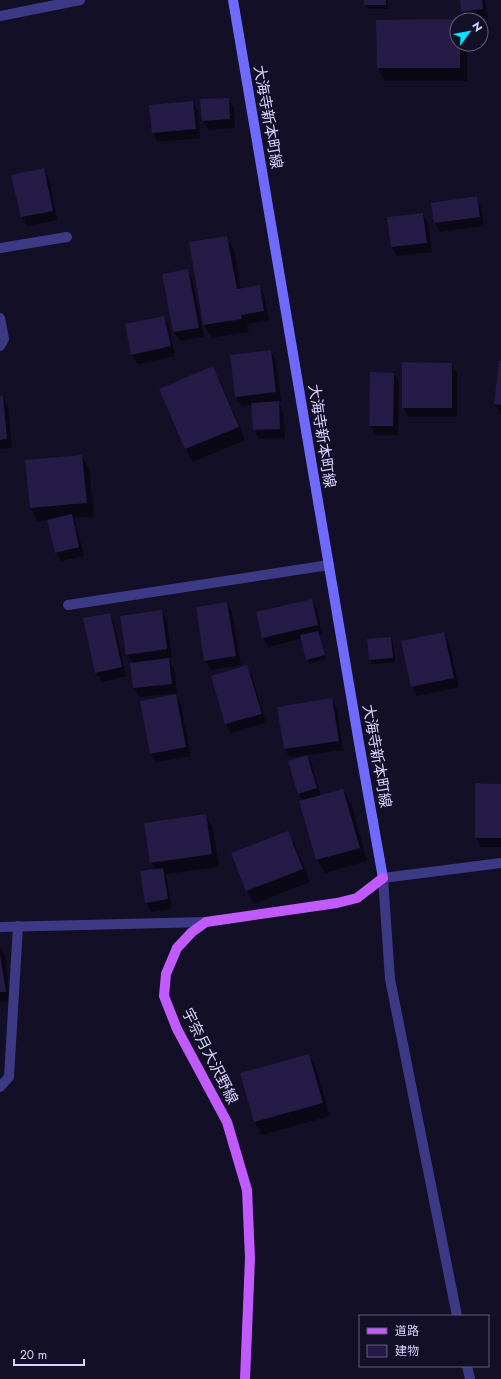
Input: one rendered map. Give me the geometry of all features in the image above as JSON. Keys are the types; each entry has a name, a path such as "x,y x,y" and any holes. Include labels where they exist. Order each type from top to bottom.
{"main road":[{"name":"大海寺新本町線","path":"232,0 383,878"},
{"name":"宇奈月大沢野線","path":"245,1379 250,1258 247,1190 227,1122 176,1029 164,996 166,974 177,948 192,932 206,922 338,903 357,898 383,878"}],"street":[{"path":"0,16 80,0"},
{"path":"0,248 67,237"},
{"path":"0,318 4,339 0,346"},
{"path":"68,605 329,565"},
{"path":"458,1315 390,979 383,878 501,863"},
{"path":"0,927 206,922"},
{"path":"0,1087 10,1077 18,926"},
{"path":"468,1367 470,1379"}],"building":[{"path":"364,0 386,0 386,5 364,5"},
{"path":"460,0 482,0 483,9 461,12"},
{"path":"449,19 449,52 460,52 460,68 377,68 376,20"},
{"path":"229,98 230,119 202,121 200,99"},
{"path":"193,101 196,129 152,133 149,105"},
{"path":"44,168 53,211 21,217 11,175"},
{"path":"477,196 480,217 434,223 431,203"},
{"path":"423,213 427,243 391,247 387,217"},
{"path":"227,236 237,289 260,285 264,311 241,315 242,319 203,325 189,242"},
{"path":"188,269 199,328 173,332 162,274"},
{"path":"164,316 171,346 131,355 125,324"},
{"path":"271,350 276,392 235,397 230,355"},
{"path":"499,361 501,361 501,405 494,404"},
{"path":"402,362 452,363 452,408 402,408"},
{"path":"213,366 239,427 185,449 159,389"},
{"path":"370,372 394,373 393,426 369,426"},
{"path":"0,396 3,396 7,439 0,440"},
{"path":"279,401 280,429 253,430 251,403"},
{"path":"82,455 87,503 30,508 25,460"},
{"path":"72,514 79,547 55,553 47,520"},
{"path":"312,599 318,625 262,638 256,612"},
{"path":"227,602 236,656 204,661 196,607"},
{"path":"162,610 167,649 126,655 120,616"},
{"path":"110,613 122,667 95,673 83,618"},
{"path":"318,631 325,655 306,660 300,635"},
{"path":"444,632 454,678 411,687 401,641"},
{"path":"391,637 393,658 369,660 367,639"},
{"path":"169,658 172,684 133,688 130,663"},
{"path":"247,665 262,714 225,724 211,676"},
{"path":"176,694 186,747 150,754 140,701"},
{"path":"332,698 339,741 284,749 277,707"},
{"path":"307,755 317,788 298,794 288,761"},
{"path":"475,783 501,784 501,838 475,838"},
{"path":"343,789 360,848 316,860 299,801"},
{"path":"206,814 212,854 150,863 144,823"},
{"path":"288,831 303,869 246,891 231,853"},
{"path":"163,868 168,899 145,903 140,871"},
{"path":"0,954 6,992 0,992"},
{"path":"309,1054 323,1103 254,1122 240,1073"}]}
